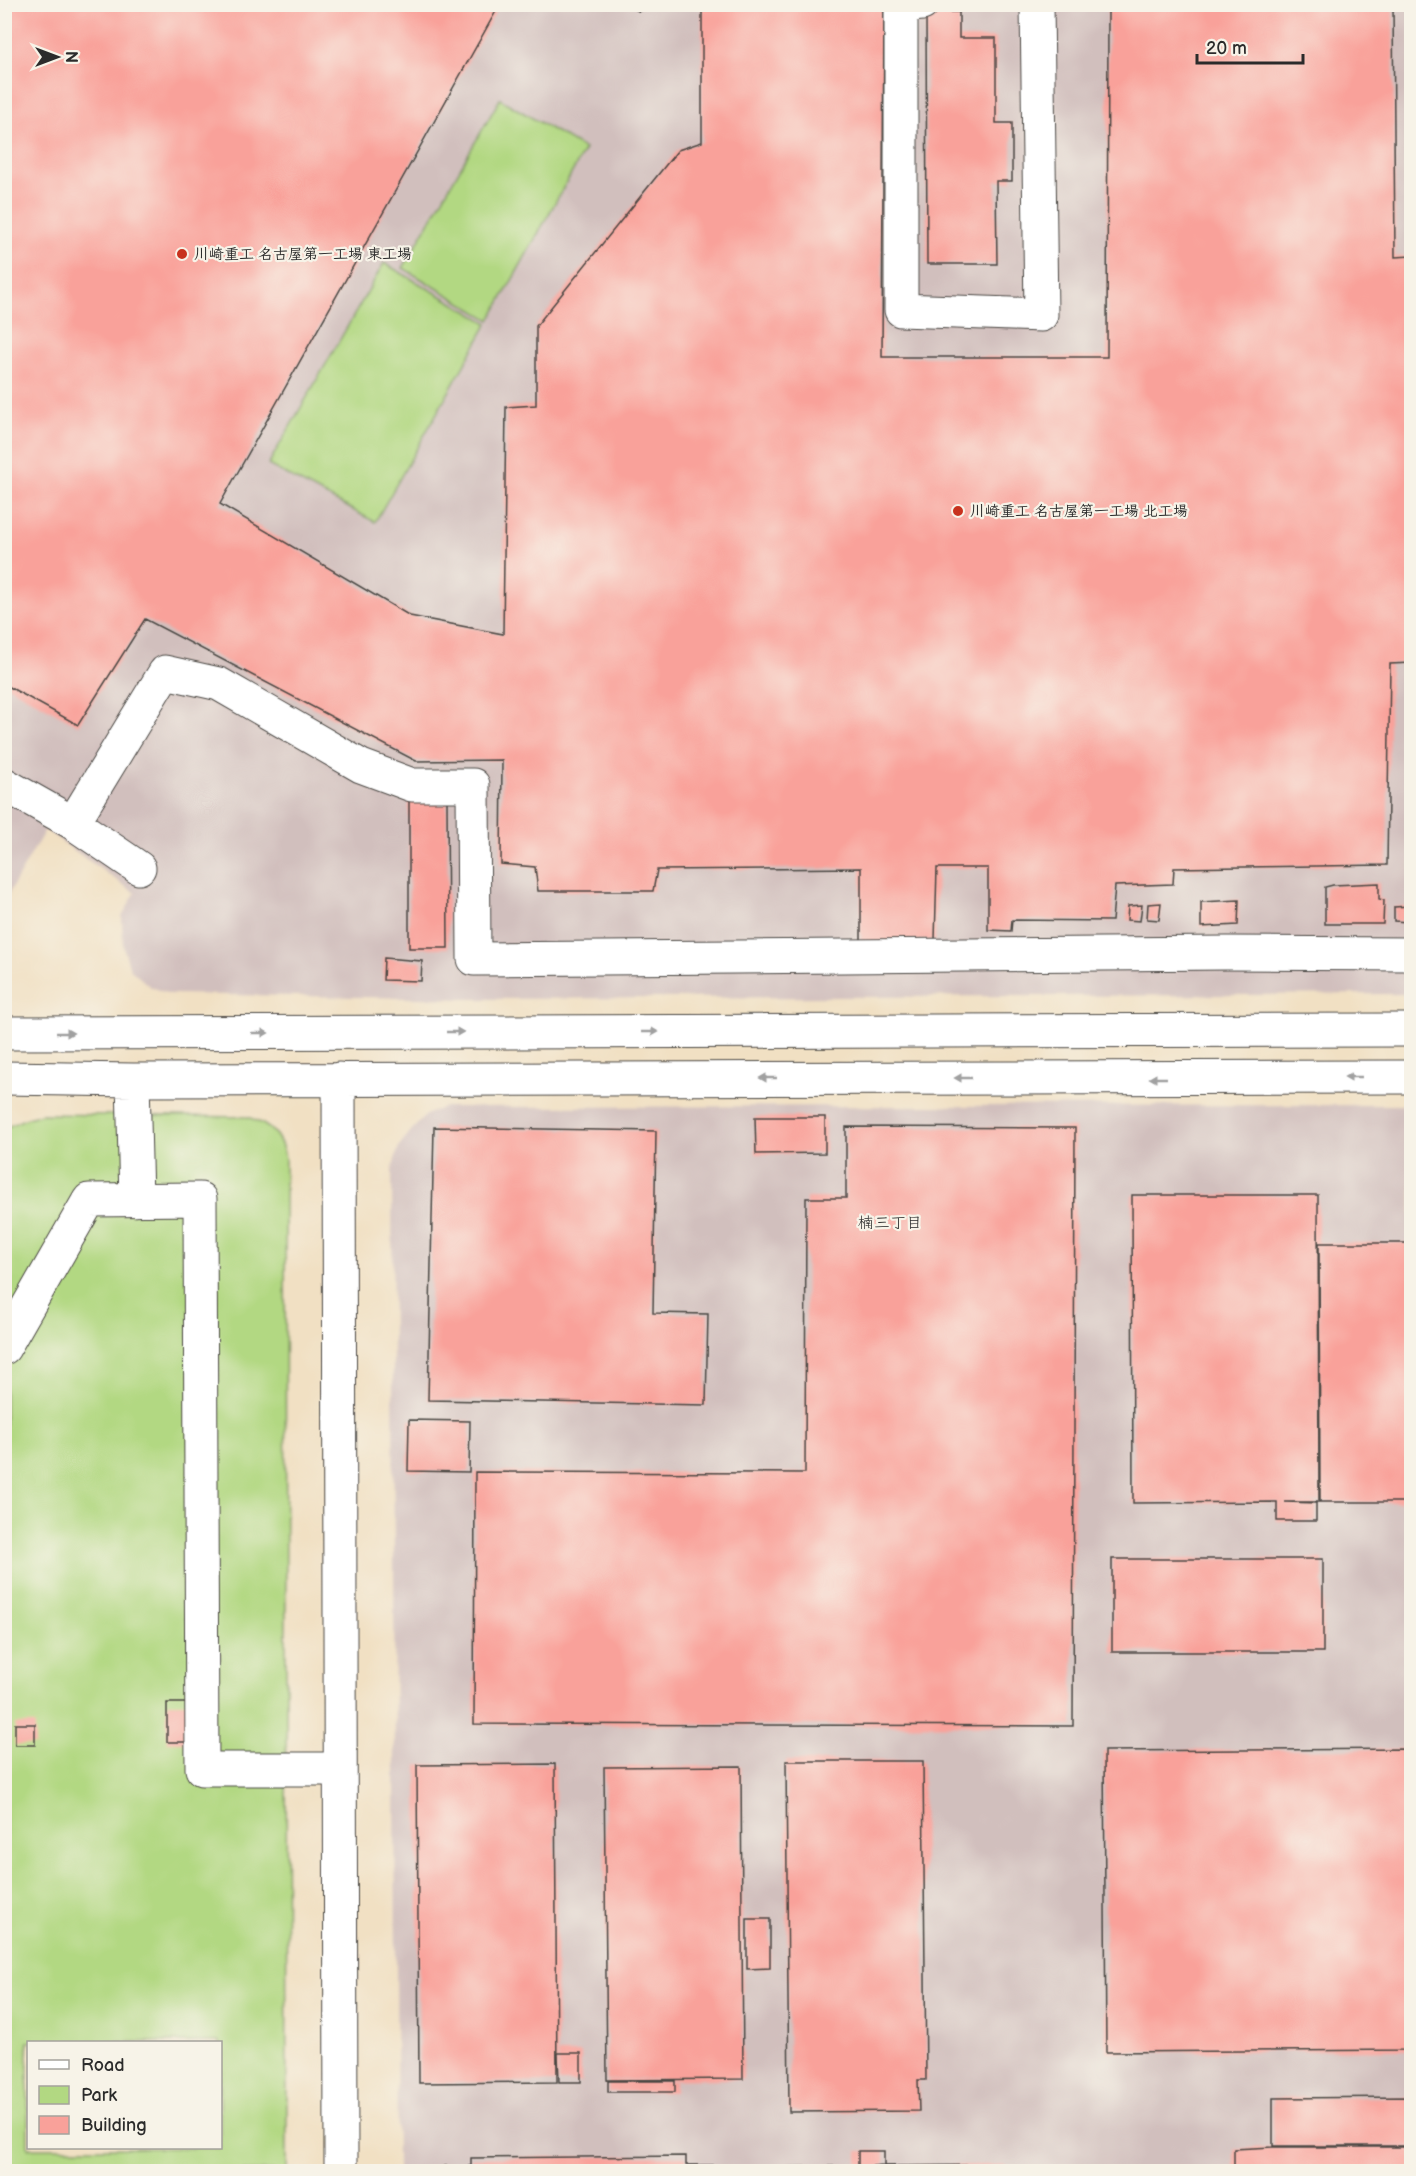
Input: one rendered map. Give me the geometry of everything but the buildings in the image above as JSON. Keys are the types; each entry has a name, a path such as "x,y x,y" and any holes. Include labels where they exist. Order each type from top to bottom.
{"street":[{"path":"922,4 901,6 901,310 1041,315 1037,4"},
{"path":"73,823 165,672 219,684 361,766 412,785 473,784 474,959 1412,954"},
{"path":"4,784 73,823 139,868"},
{"path":"5,1035 1412,1030"},
{"path":"4,1078 133,1080 1412,1077"},
{"path":"339,1079 340,2172"},
{"path":"133,1080 136,1200"},
{"path":"4,1348 89,1200 200,1199 202,1769 340,1769"}],"path":[{"path":"628,4 639,10 660,4"}],"shaded area":[{"path":"5,5 1411,5 1411,994 477,999 169,994 149,986 130,969 123,946 122,917 135,893 45,830 5,900"},
{"path":"1411,1105 1411,2171 397,2171 392,1170 399,1146 426,1115 444,1107"}],"green space":[{"path":"500,99 585,149 490,320 403,268"},
{"path":"384,263 488,323 375,522 268,465"},
{"path":"41,1114 248,1117 273,1132 283,1150 285,1158 287,2171 5,2172 5,1128"}],"place":[{"name":"川崎重工 名古屋第一工場 東工場","path":"182,254"},
{"name":"川崎重工 名古屋第一工場 北工場","path":"958,511"}],"district":[{"name":"楠三丁目","path":"890,1222"}]}
